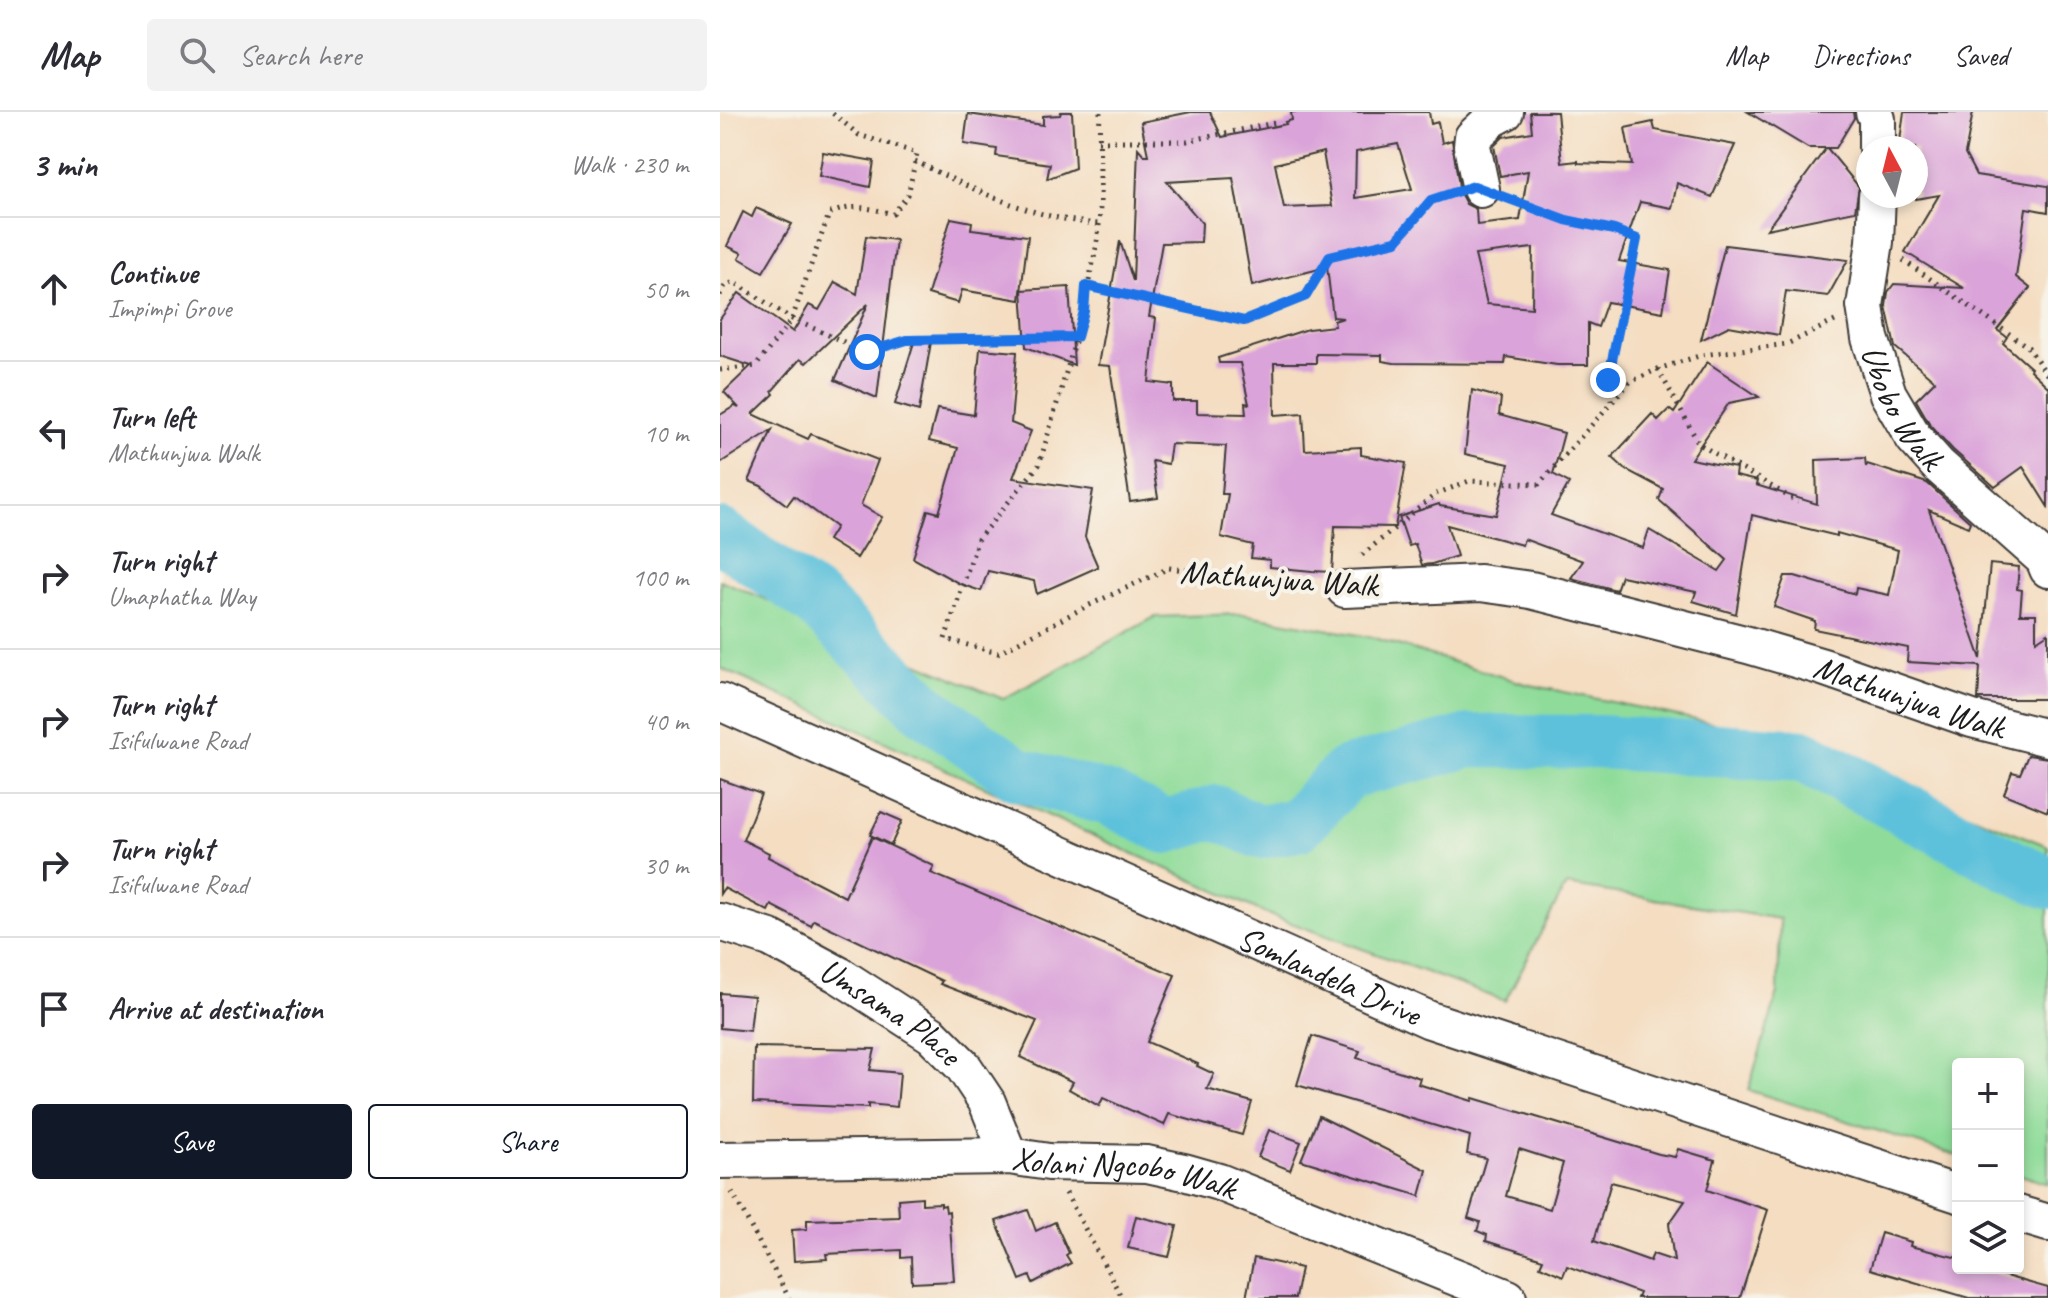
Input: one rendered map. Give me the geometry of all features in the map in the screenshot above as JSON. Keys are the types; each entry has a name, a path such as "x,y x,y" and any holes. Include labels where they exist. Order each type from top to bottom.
{"street":[{"path":"1481,189 1473,137 1492,119 1505,112"},
{"path":"1874,112 1877,136"},
{"name":"Ubobo Walk","path":"1876,208 1875,242 1865,306 1870,338 1894,406 1914,438 1938,465 2047,562"},
{"name":"Mathunjwa Walk","path":"1345,589 1480,583 1531,590 1748,645 1823,667 1972,719 2048,738"},
{"name":"Somlandela Drive","path":"720,702 1430,1020 1952,1192"},
{"name":"Umsama Place","path":"720,922 770,938 839,975 932,1035 963,1066 987,1102 1009,1156"},
{"name":"Xolani Ngcobo Walk","path":"723,1172 1009,1156 1049,1162 1147,1164 1219,1182 1508,1298"},
{"path":"2024,1216 2048,1223"}],"path":[{"path":"720,370 756,366 792,319 829,214 846,207 868,207 893,214 908,195 917,153 859,135 831,112"},
{"name":"Mathunjwa Walk","path":"1100,112 1099,224 1077,337 1039,465 978,539 945,639 998,653 1081,609 1169,568 1345,589"},
{"path":"1098,141 1187,141 1279,122"},
{"path":"915,161 994,200 1075,222 1099,224"},
{"path":"1086,286 1244,321 1306,296 1330,256 1396,241 1431,200 1474,186 1566,220 1614,230 1637,239 1608,380 1611,401"},
{"path":"1875,242 1942,285 2028,347 2048,376"},
{"path":"720,295 725,286 734,282 792,319 867,352 907,340 1077,337"},
{"path":"1345,589 1364,551 1436,494 1469,481 1539,484 1630,382 1702,355 1787,344 1865,306"},
{"path":"1658,369 1699,444 1798,502"},
{"path":"1049,1162 1122,1298"},
{"path":"723,1172 789,1298"}],"green space":[{"path":"720,580 1003,699 1155,617 1243,614 1375,638 1526,684 1773,736 2048,846 2048,1184 2024,1176 2024,1058 1952,1058 1952,1154 1748,1090 1778,993 1780,919 1566,885 1505,1001 1272,916 720,668"}],"building":[{"path":"1061,112 1072,112 1075,168 1047,179 1050,164 996,156 997,149 964,144 968,114 1043,125 1043,116 1060,115"},
{"path":"1191,112 1210,112 1222,137 1286,124 1292,120 1291,112 1429,112 1431,124 1438,122 1442,143 1452,140 1460,193 1466,204 1476,209 1477,225 1520,220 1528,171 1500,176 1494,146 1503,137 1532,132 1530,112 1557,112 1562,163 1578,161 1632,165 1625,128 1653,122 1655,130 1735,145 1712,197 1677,183 1672,208 1640,202 1619,261 1670,270 1663,312 1607,302 1598,327 1588,323 1588,365 1557,365 1506,357 1505,364 1394,363 1382,361 1382,355 1319,354 1316,354 1316,363 1274,363 1275,415 1303,413 1305,450 1361,447 1361,455 1406,463 1395,527 1335,526 1332,572 1270,567 1270,560 1251,558 1253,545 1221,537 1228,494 1222,494 1226,446 1171,444 1168,464 1152,461 1158,498 1130,502 1110,366 1098,365 1120,241 1133,281 1138,148 1148,155 1141,122","holes":["1398,144 1412,189 1355,198 1356,152","1323,152 1332,206 1284,208 1275,164","1233,178 1252,286 1327,267 1333,317 1343,318 1334,321 1335,326 1308,329 1218,358 1219,363 1240,363 1249,404 1245,403 1246,414 1197,413 1197,401 1173,401 1173,385 1149,382 1156,318 1149,317 1162,243 1201,242 1202,223 1167,182","1533,248 1532,308 1487,304 1475,255"]},
{"path":"1748,112 1853,112 1854,118 1836,148 1827,148 1856,183 1855,211 1767,229 1826,148 1808,148"},
{"path":"1904,112 1973,112 1965,154 1976,175 2048,186 2048,212 2026,208 2016,277 2030,288 1997,330 2007,337 2003,343 2048,387 2048,507 2023,467 1995,487 1931,426 1916,400 1935,381 1895,347 1886,306 1888,292 1894,284 1964,288 1905,252 1939,195 1928,197 1928,136 1901,136"},
{"path":"823,152 874,161 870,187 819,176"},
{"path":"756,208 792,224 763,272 739,258 742,253 727,246 743,212 752,217"},
{"path":"951,218 972,222 971,229 1028,236 1020,300 962,290 958,303 928,294"},
{"path":"866,236 896,240 877,398 835,380 868,304 806,363 800,359 772,391 774,394 753,414 808,439 811,434 878,460 861,505 882,517 857,558 828,540 836,527 794,496 787,505 749,481 772,430 720,463 720,415 735,406 739,408 724,392 751,366 720,356 720,319 739,293 793,332 809,305 819,310 835,282 857,294"},
{"path":"1725,245 1848,260 1828,296 1786,291 1779,335 1729,326 1701,340"},
{"path":"1069,287 1074,365 1026,347 1022,290"},
{"path":"915,339 931,342 919,411 895,404"},
{"path":"980,349 1017,352 1011,423 1031,431 1013,478 1093,490 1085,537 1098,567 1037,594 1034,581 988,571 981,591 960,584 913,558 928,510 939,513 958,448 929,441 937,409 974,415"},
{"path":"1707,362 1759,397 1729,403 1691,459 1736,468 1735,476 1817,504 1816,460 1865,458 1866,467 1867,464 1927,483 1970,522 1968,527 1929,510 1981,659 1990,564 2019,567 2017,589 2022,590 2020,614 2036,614 2036,641 2048,633 2048,699 1978,699 1980,666 1907,662 1908,648 1814,629 1815,621 1774,607 1785,576 1795,576 1855,594 1856,588 1889,595 1898,550 1837,533 1837,536 1752,515 1736,614 1693,601 1696,592 1621,576 1616,590 1571,578 1583,561 1524,539 1522,545 1447,525 1457,556 1422,565 1415,544 1409,546 1399,517 1439,504 1496,515 1509,464 1465,454 1472,390 1501,398 1499,415 1564,433 1553,474 1569,483 1551,515 1643,548 1649,530 1719,571 1727,560 1659,500 1663,489 1625,469 1612,457 1652,414 1658,420 1669,409 1674,413"},
{"path":"2028,755 2048,758 2048,812 2004,794 2012,772 2020,774"},
{"path":"720,779 761,794 743,840 769,853 768,857 845,897 872,837 934,866 931,873 1175,975 1147,1042 1214,1074 1207,1089 1252,1102 1242,1135 1169,1114 1164,1125 1103,1098 1099,1106 1069,1089 1073,1082 1020,1057 1037,1021 940,984 942,981 814,920 811,926 771,905 768,911 724,888 720,894"},
{"path":"881,812 902,821 891,845 870,835"},
{"path":"720,993 754,996 750,1031 720,1028"},
{"path":"1312,1036 1360,1051 1357,1058 1420,1078 1418,1084 1472,1101 1473,1098 1659,1154 1675,1157 1678,1149 1715,1160 1707,1190 1768,1210 1740,1298 1637,1298 1639,1293 1567,1266 1563,1276 1540,1266 1543,1259 1486,1241 1487,1235 1477,1231 1480,1222 1468,1218 1486,1158 1467,1154 1470,1136 1297,1085","holes":["1519,1149 1563,1163 1550,1209 1506,1196","1611,1182 1685,1201 1669,1224 1674,1261 1653,1254 1650,1261 1594,1241"]},
{"path":"754,1047 875,1049 870,1070 900,1073 897,1107 753,1103"},
{"path":"1319,1116 1427,1170 1420,1196 1301,1160"},
{"path":"1269,1130 1301,1142 1290,1170 1258,1157"},
{"path":"922,1197 922,1204 941,1203 941,1206 945,1205 946,1212 949,1211 954,1281 912,1283 911,1257 901,1258 901,1250 826,1254 827,1259 794,1261 792,1230 807,1229 807,1220 899,1217 898,1199"},
{"path":"1028,1210 1036,1231 1055,1222 1071,1263 1033,1283 1030,1276 1020,1280 996,1221"},
{"path":"1136,1216 1177,1226 1169,1257 1128,1248"},
{"path":"1881,1233 1911,1242 1910,1246 1952,1256 1952,1274 1998,1274 2048,1288 2048,1298 1969,1298 1870,1269"},
{"path":"1254,1258 1301,1268 1295,1298 1246,1298"}],"waterway":[{"path":"720,535 816,601 925,709 1017,774 1109,799 1166,827 1216,812 1260,832 1297,825 1347,773 1469,741 1600,742 1804,756 2013,867 2048,882"}],"route":[{"path":"867,352 907,340 1077,337 1086,286 1244,321 1306,296 1330,256 1396,241 1431,200 1474,186 1566,220 1614,230 1637,239 1608,380"}]}
